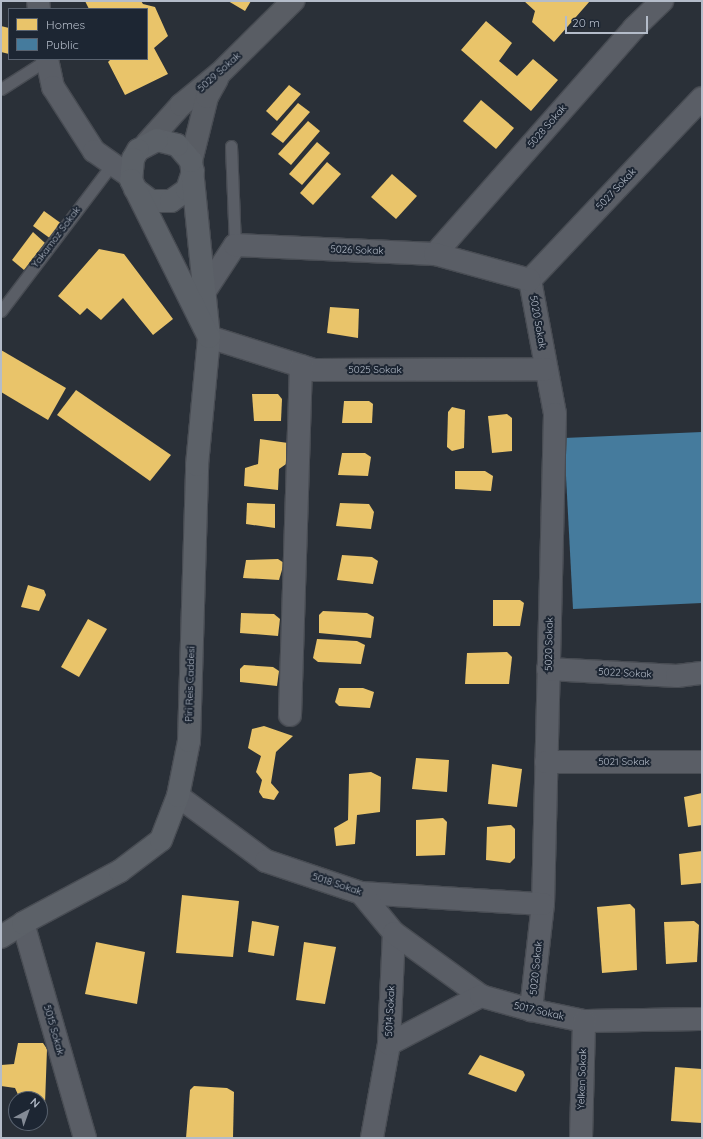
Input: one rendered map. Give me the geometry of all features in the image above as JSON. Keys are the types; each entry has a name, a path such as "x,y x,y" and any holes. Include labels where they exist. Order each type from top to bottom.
{"main road":[{"name":"5029 Sokak","path":"143,147 181,106 220,73 293,1"},
{"path":"133,183 151,201 171,201 187,190 207,98 220,73"},
{"path":"192,165 178,145 168,141 143,147 133,159 133,183 209,337"},
{"name":"Piri Reis Caddesi","path":"1,937 23,923 120,871 161,840 178,796 189,741 197,465 209,337 192,165"}],"street":[{"name":"5028 Sokak","path":"435,254 634,28 662,1"},
{"path":"48,60 53,87 94,151 112,164 133,183"},
{"name":"5027 Sokak","path":"530,280 702,98"},
{"path":"94,151 121,155 143,147"},
{"name":"5026 Sokak","path":"235,245 435,254 530,280"},
{"path":"205,291 235,245"},
{"name":"5020 Sokak","path":"530,280 555,414 543,904 531,1010"},
{"name":"5025 Sokak","path":"209,337 314,370 546,369"},
{"path":"290,715 301,366"},
{"name":"5022 Sokak","path":"548,669 677,676 702,673"},
{"name":"5021 Sokak","path":"546,762 702,762"},
{"name":"5018 Sokak","path":"178,796 266,861 362,893 543,904"},
{"path":"362,893 394,933 481,996 389,1044"},
{"name":"5015 Sokak","path":"23,923 86,1138"},
{"name":"5014 Sokak","path":"372,1138 389,1044 394,933"},
{"name":"5017 Sokak","path":"481,996 531,1010 584,1021 702,1019"},
{"name":"Yelken Sokak","path":"581,1138 584,1021"}],"lane":[{"path":"1,89 46,60"},
{"path":"231,146 235,245"},
{"name":"Yakamoz Sokak","path":"1,311 112,164"}],"building: Homes":[{"path":"85,1 141,1 143,4 155,7 168,36 154,48 168,74 125,95 108,62 110,60 148,60 148,8 88,8"},
{"path":"228,1 251,1 245,11"},
{"path":"524,1 590,1 554,42 532,22 535,11"},
{"path":"486,21 512,43 499,61 517,76 533,59 558,80 531,111 461,50"},
{"path":"1,26 8,28 8,54 1,52"},
{"path":"289,85 301,94 277,121 266,111"},
{"path":"481,100 514,128 496,149 463,121"},
{"path":"298,103 310,112 283,143 271,134"},
{"path":"308,121 320,131 291,165 278,154"},
{"path":"317,142 330,153 302,185 289,174"},
{"path":"327,162 341,174 313,205 300,193"},
{"path":"392,174 417,196 396,219 371,197"},
{"path":"44,211 62,224 51,239 33,226"},
{"path":"33,232 45,243 24,270 12,260"},
{"path":"99,249 124,254 173,319 153,335 123,298 101,320 87,308 80,315 58,296"},
{"path":"330,307 359,309 358,338 327,333"},
{"path":"1,350 66,388 48,420 1,392"},
{"path":"76,390 171,455 150,481 57,415"},
{"path":"252,394 278,394 282,399 281,421 254,421"},
{"path":"344,401 369,401 373,404 372,423 342,423"},
{"path":"452,407 465,410 464,448 452,451 447,447 448,412"},
{"path":"507,414 512,418 512,451 492,453 488,416"},
{"path":"260,439 288,443 289,462 279,469 278,490 244,486 245,468 258,464"},
{"path":"342,453 365,453 371,457 368,476 338,475"},
{"path":"455,471 485,471 493,476 491,491 455,489"},
{"path":"247,503 275,504 275,528 246,524"},
{"path":"340,503 369,504 374,512 371,529 336,526"},
{"path":"342,555 372,557 378,561 373,584 337,580"},
{"path":"278,559 284,563 279,580 243,578 246,560"},
{"path":"28,585 44,590 46,595 39,611 21,607"},
{"path":"493,600 520,600 524,603 520,626 493,626"},
{"path":"323,611 367,613 374,617 371,638 319,633 319,615"},
{"path":"241,613 274,614 280,619 278,636 240,633"},
{"path":"88,619 107,629 79,677 61,667"},
{"path":"317,639 357,641 365,645 361,664 318,662 313,658"},
{"path":"507,652 512,657 509,684 465,684 467,653"},
{"path":"244,665 273,667 279,671 277,686 240,682 240,669"},
{"path":"339,688 363,688 374,692 370,708 339,706 335,702"},
{"path":"264,726 293,736 276,752 271,783 279,792 274,800 263,798 259,792 262,780 256,772 261,756 248,748 252,729"},
{"path":"416,758 449,760 447,792 412,789"},
{"path":"492,764 522,769 517,807 488,804"},
{"path":"371,772 381,777 380,812 357,815 355,844 336,846 334,828 348,820 349,774"},
{"path":"702,793 702,825 688,827 684,797"},
{"path":"443,818 447,822 445,855 416,856 416,820"},
{"path":"511,825 515,829 515,858 510,863 486,860 487,827"},
{"path":"702,851 702,883 681,885 679,854"},
{"path":"182,895 239,901 233,957 176,953"},
{"path":"630,904 635,909 637,970 602,973 597,907"},
{"path":"252,921 279,926 274,956 248,952"},
{"path":"694,921 699,925 697,962 666,964 664,922"},
{"path":"96,942 145,952 137,1004 85,994"},
{"path":"304,942 336,947 325,1004 296,1000"},
{"path":"18,1043 43,1043 47,1049 45,1091 16,1091 15,1088 1,1086 1,1065 14,1064"},
{"path":"480,1055 523,1071 525,1075 516,1092 468,1074"},
{"path":"675,1067 702,1069 702,1123 671,1121"},
{"path":"194,1086 227,1088 234,1092 233,1138 186,1138 190,1090"}],"building: Public":[{"path":"702,432 702,603 573,609 564,438"}]}
